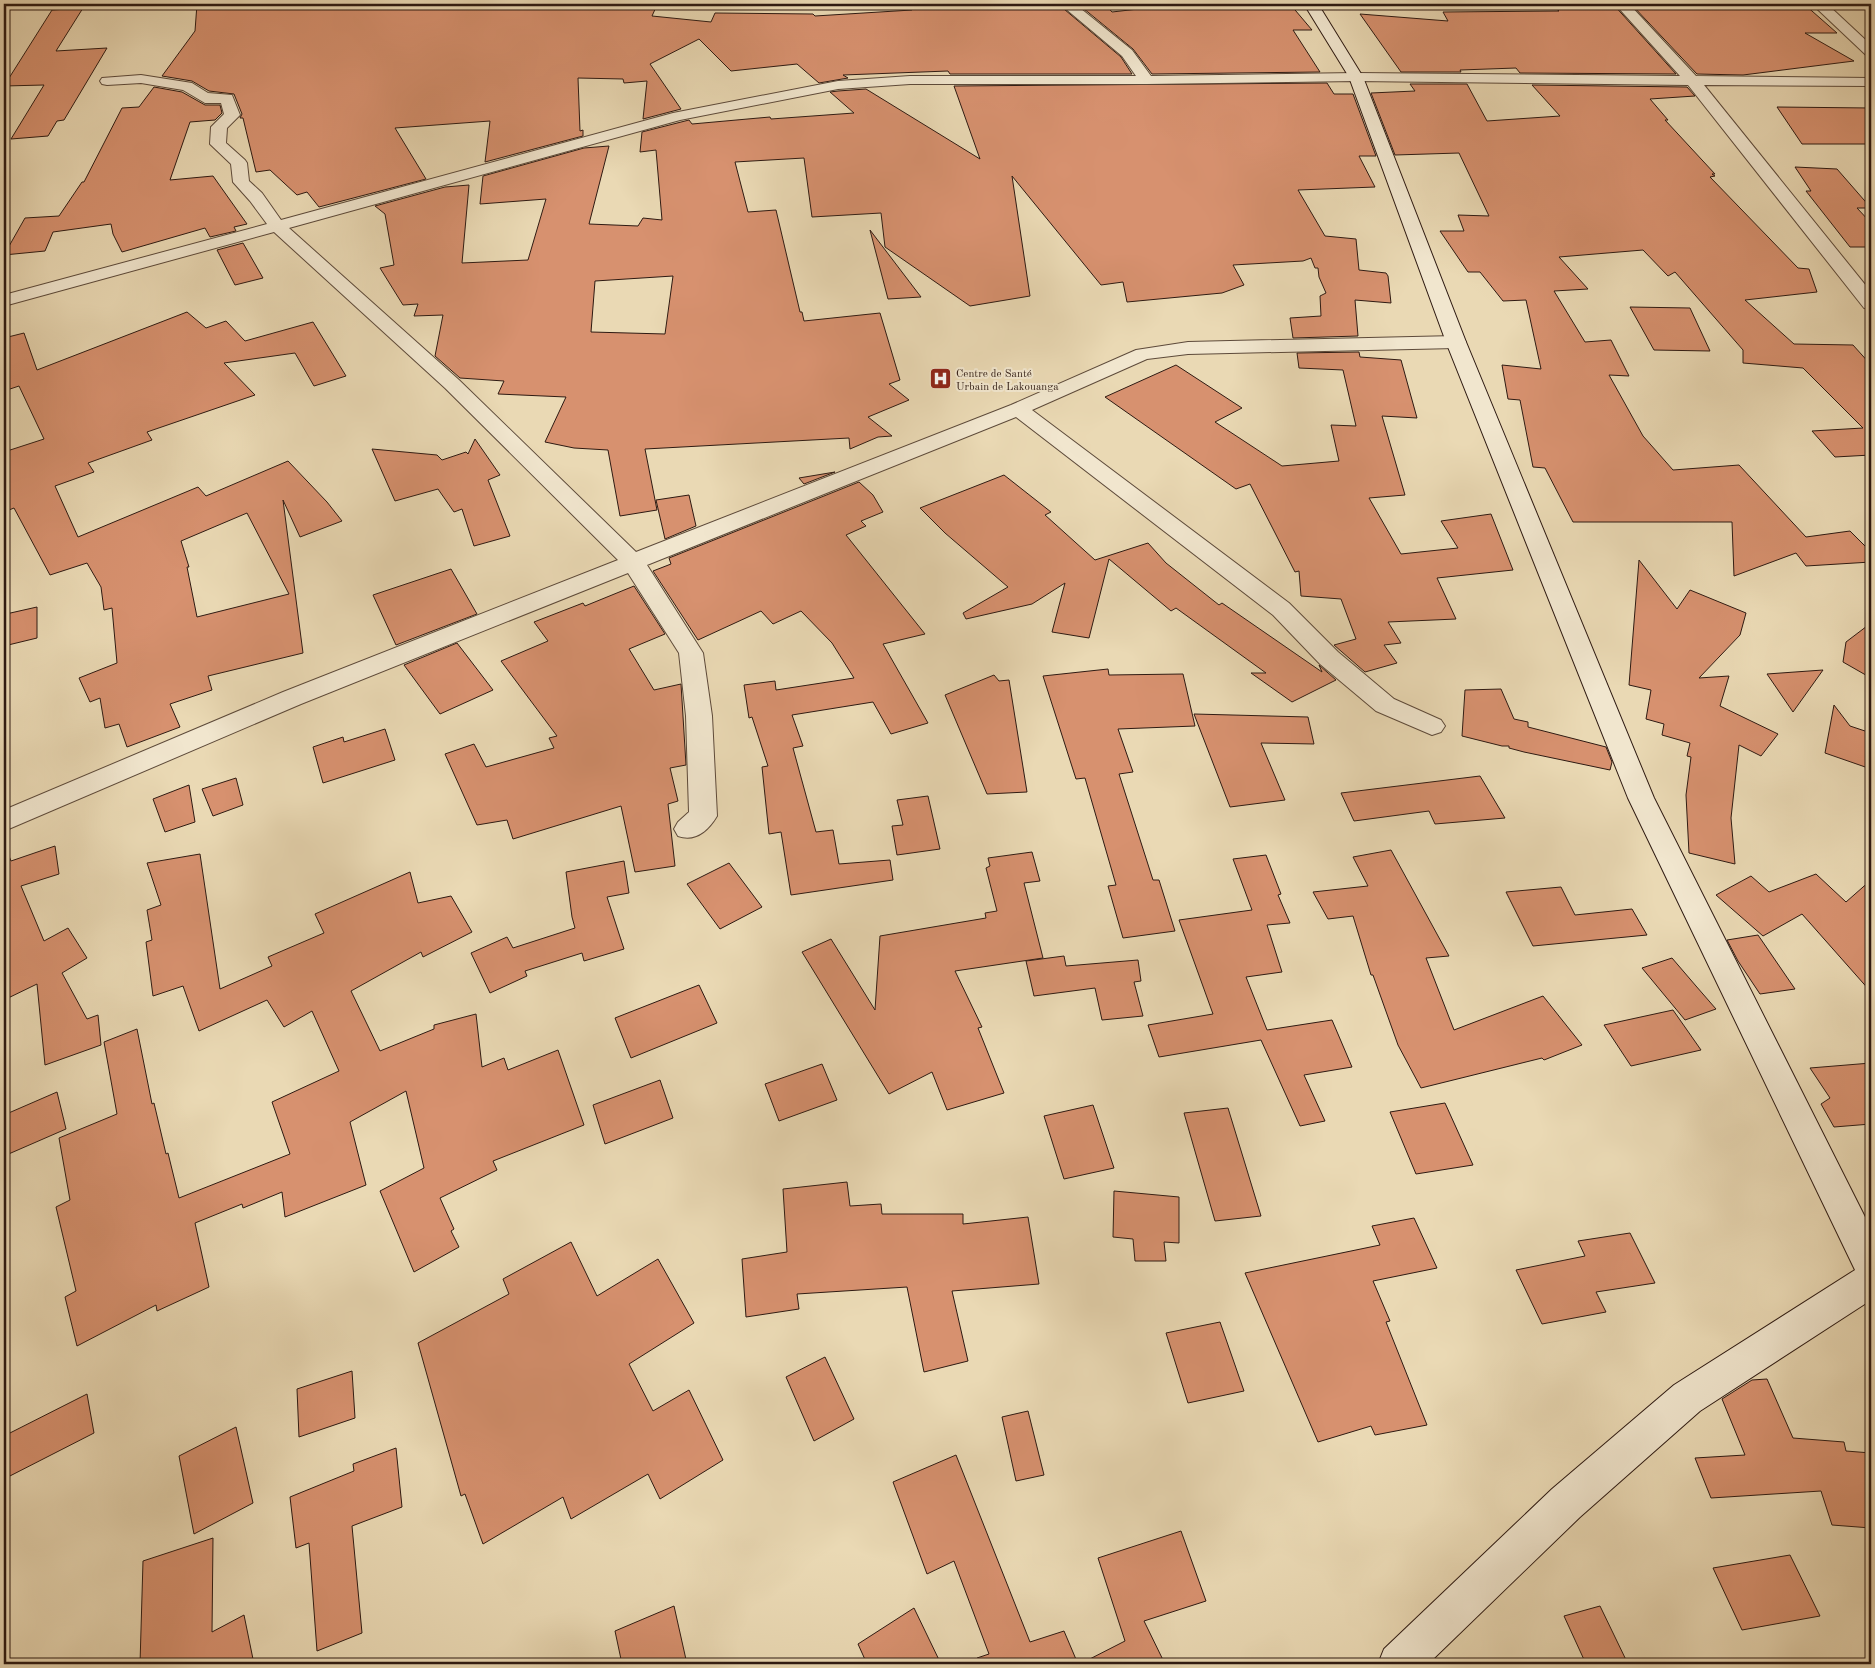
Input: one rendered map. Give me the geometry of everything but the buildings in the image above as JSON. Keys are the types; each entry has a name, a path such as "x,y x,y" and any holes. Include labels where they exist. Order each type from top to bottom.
{"street":[{"path":"1067,4 1126,53 1147,80"},
{"path":"1311,4 1356,77 1456,342 1641,798 1871,1265"},
{"path":"1622,4 1693,81 1871,304"},
{"path":"1819,4 1871,52"},
{"path":"4,301 678,116 838,85 910,80 1147,80 1356,77 1871,82"},
{"path":"107,81 141,80 187,86 205,98 227,98 232,115 219,127 218,144 239,163 242,182 256,197 277,226 452,384 633,562 690,653 699,716 703,816 688,829"},
{"path":"4,821 292,698 1018,409 1143,354 1188,348 1456,342"},
{"path":"1018,409 1281,609 1329,658 1385,705 1432,726"},
{"path":"1399,1664 1566,1502 1687,1398 1871,1280"}],"place":[{"name":"Centre de Santé Urbain de Lakouanga","path":"940,379"}]}
